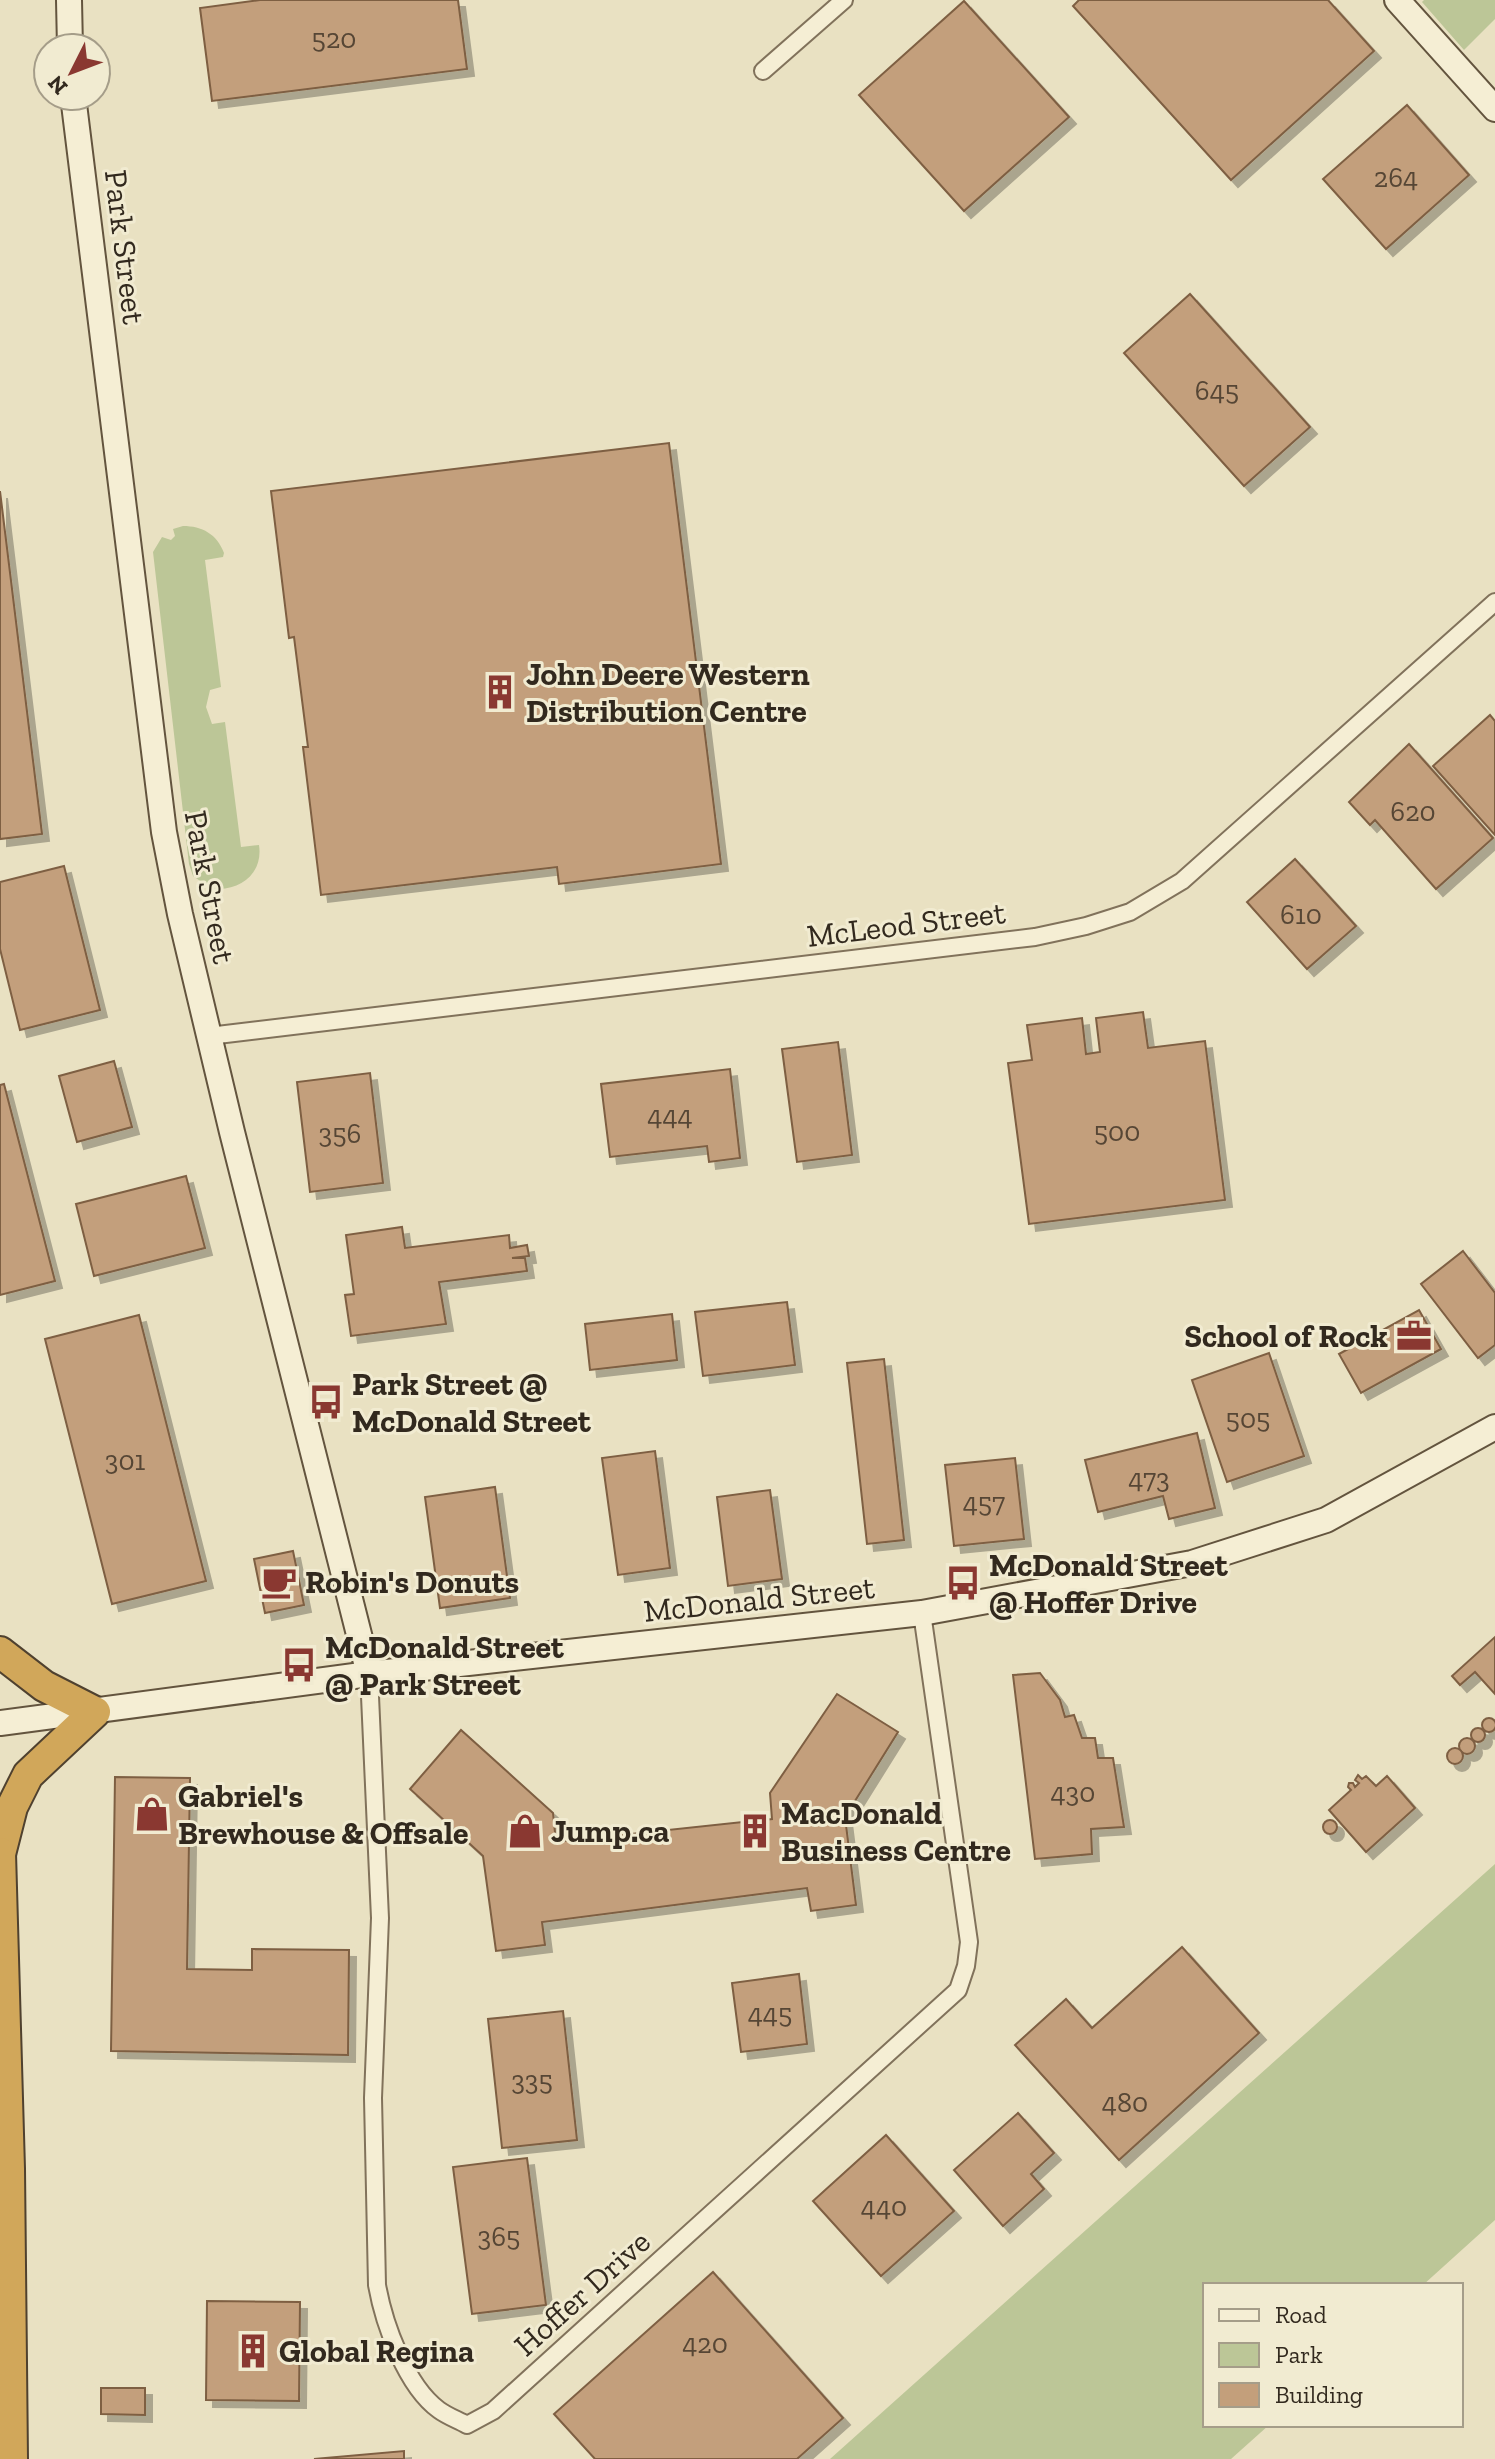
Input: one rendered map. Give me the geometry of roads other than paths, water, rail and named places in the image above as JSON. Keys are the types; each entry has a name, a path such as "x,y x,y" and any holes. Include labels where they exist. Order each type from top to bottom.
{"highway":[{"path":"0,1652 44,1686 95,1712 28,1775 12,1807 0,1854 9,2169 12,2459"}],"street":[{"path":"69,0 70,32"},
{"path":"763,71 844,0"},
{"path":"1397,0 1495,109"},
{"name":"Park Street","path":"75,112 164,832 209,1036 369,1674"},
{"name":"McLeod Street","path":"209,1036 1035,937 1130,912 1182,881 1495,602"},
{"name":"McDonald Street","path":"0,1723 369,1674 922,1613 1192,1563 1326,1520 1495,1427"},
{"name":"Hoffer Drive","path":"369,1674 380,1918 373,2098 377,2285 383,2315 396,2349 415,2381 437,2408 467,2425 493,2411 958,1990 966,1966 969,1942 922,1613"}],"place":[{"name":"John Deere Western Distribution Centre","path":"500,692"},
{"name":"School of Rock","path":"1414,1336"},
{"name":"Park Street @ McDonald Street","path":"326,1402"},
{"name":"Robin's Donuts","path":"279,1582"},
{"name":"McDonald Street @ Hoffer Drive","path":"963,1583"},
{"name":"McDonald Street @ Park Street","path":"299,1665"},
{"name":"Gabriel's Brewhouse & Offsale","path":"152,1814"},
{"name":"Jump.ca","path":"525,1831"},
{"name":"MacDonald Business Centre","path":"755,1831"},
{"name":"Global Regina","path":"253,2351"}]}
